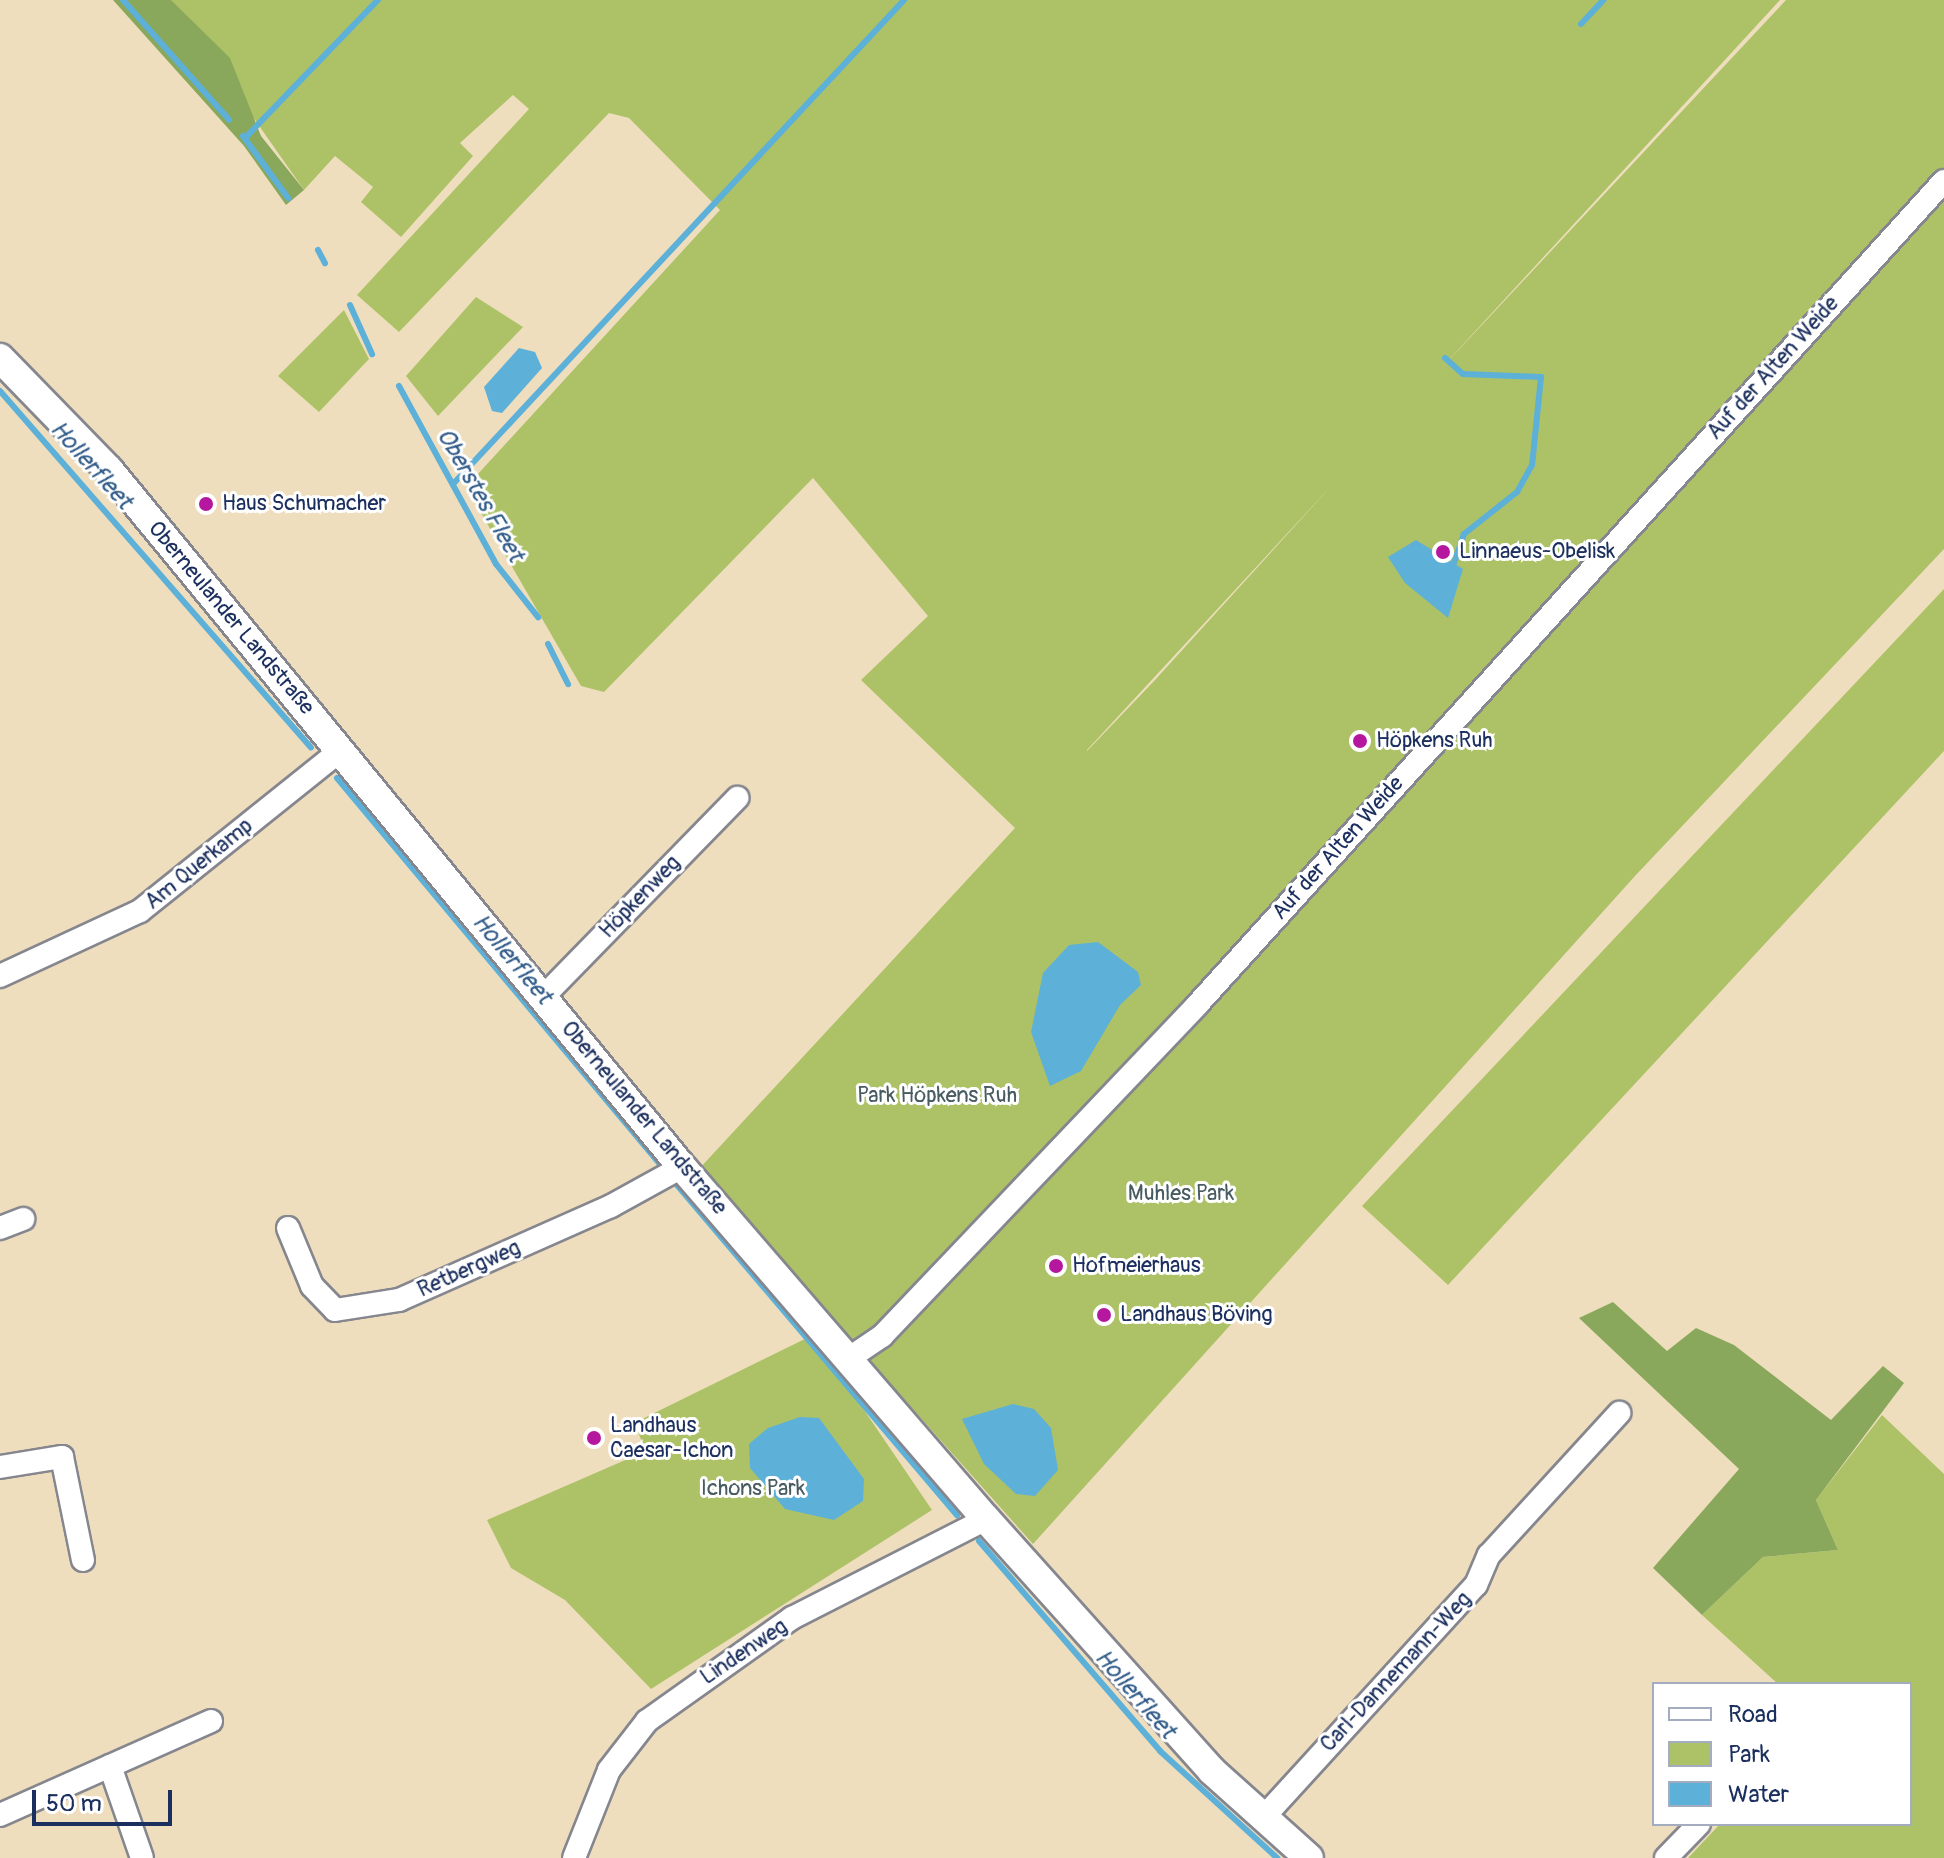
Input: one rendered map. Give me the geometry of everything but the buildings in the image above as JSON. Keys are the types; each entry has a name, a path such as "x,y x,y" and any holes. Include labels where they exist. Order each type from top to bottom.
{"street":[{"name":"Auf der Alten Weide","path":"848,1359 882,1336 1197,1005 1944,181"},
{"name":"Oberneulander Landstraße","path":"0,358 109,470 682,1167 986,1519 1262,1819 1309,1858"},
{"name":"Am Querkamp","path":"0,976 140,911 341,750"},
{"name":"Höpkenweg","path":"544,996 737,798"},
{"name":"Retbergweg","path":"288,1228 312,1286 335,1310 399,1300 611,1206 682,1167"},
{"path":"0,1228 23,1219"},
{"name":"Carl-Dannemann-Weg","path":"1262,1819 1476,1585 1489,1555 1619,1413"},
{"path":"0,1467 62,1457 83,1560"},
{"name":"Lindenweg","path":"574,1858 609,1770 647,1721 792,1618 986,1519"},
{"path":"0,1815 211,1721"},
{"path":"110,1766 142,1858"},
{"path":"1666,1858 1697,1826"}],"green space":[{"path":"113,0 171,0 230,58 261,136 304,190 286,205 244,146"},
{"path":"171,0 1780,0 1435,375 1786,0 1944,0 1944,549 1635,876 1033,1544 699,1169 1015,828 861,680 928,616 813,478 604,692 581,686 466,487 720,210 629,118 609,113 399,332 357,295 529,109 513,95 460,143 473,156 401,237 361,202 373,187 335,156 304,190","holes":["1333,484 1155,680 1087,751"]},
{"path":"476,297 523,327 438,416 406,376"},
{"path":"344,310 369,359 319,412 278,376"},
{"path":"1944,589 1944,751 1448,1285 1362,1206"},
{"path":"1613,1302 1667,1351 1696,1328 1734,1345 1831,1420 1883,1366 1904,1383 1816,1500 1838,1550 1763,1557 1702,1615 1653,1568 1739,1469 1579,1318"},
{"name":"Ichons Park","path":"813,1335 932,1510 651,1689 565,1600 511,1568 487,1520 646,1451 634,1423"},
{"path":"1882,1415 1944,1474 1944,1858 1688,1858 1718,1826 1912,1826 1912,1682 1776,1682 1702,1615 1763,1557 1838,1550 1816,1500"}],"water":[{"path":"519,348 535,352 542,368 502,413 492,411 484,387"},
{"path":"1416,540 1463,569 1448,618 1405,583 1388,557"},
{"path":"1098,942 1138,972 1141,985 1120,1005 1081,1071 1050,1086 1031,1032 1043,973 1069,945"},
{"path":"1013,1404 1034,1409 1051,1428 1058,1470 1035,1496 1016,1494 984,1464 962,1419"},
{"path":"800,1417 819,1418 864,1479 863,1501 834,1520 785,1509 750,1468 749,1444 768,1428"}],"waterway":[{"name":"Oberstes Fleet","path":"123,0 229,120"},
{"path":"245,138 378,0"},
{"path":"453,484 904,0"},
{"path":"1581,24 1603,0"},
{"name":"Oberstes Fleet","path":"243,136 288,198"},
{"name":"Oberstes Fleet","path":"318,250 325,263"},
{"name":"Oberstes Fleet","path":"350,305 372,354"},
{"path":"1445,358 1463,374 1541,377 1532,465 1517,492 1464,534 1454,563"},
{"name":"Oberstes Fleet","path":"399,386 496,564 538,617"},
{"name":"Hollerfleet","path":"0,391 311,747"},
{"name":"Oberstes Fleet","path":"548,644 568,684"},
{"name":"Hollerfleet","path":"337,778 659,1163"},
{"name":"Hollerfleet","path":"677,1185 957,1515"},
{"name":"Hollerfleet","path":"979,1541 1160,1751 1277,1858"}],"place":[{"name":"Haus Schumacher","path":"206,504"},
{"name":"Linnaeus-Obelisk","path":"1443,552"},
{"name":"Höpkens Ruh","path":"1360,741"},
{"name":"Hofmeierhaus","path":"1056,1266"},
{"name":"Landhaus Böving","path":"1104,1315"},
{"name":"Landhaus Caesar-Ichon","path":"594,1438"}],"park label":[{"name":"Park Höpkens Ruh","path":"937,1096"},
{"name":"Muhles Park","path":"1181,1194"}]}
